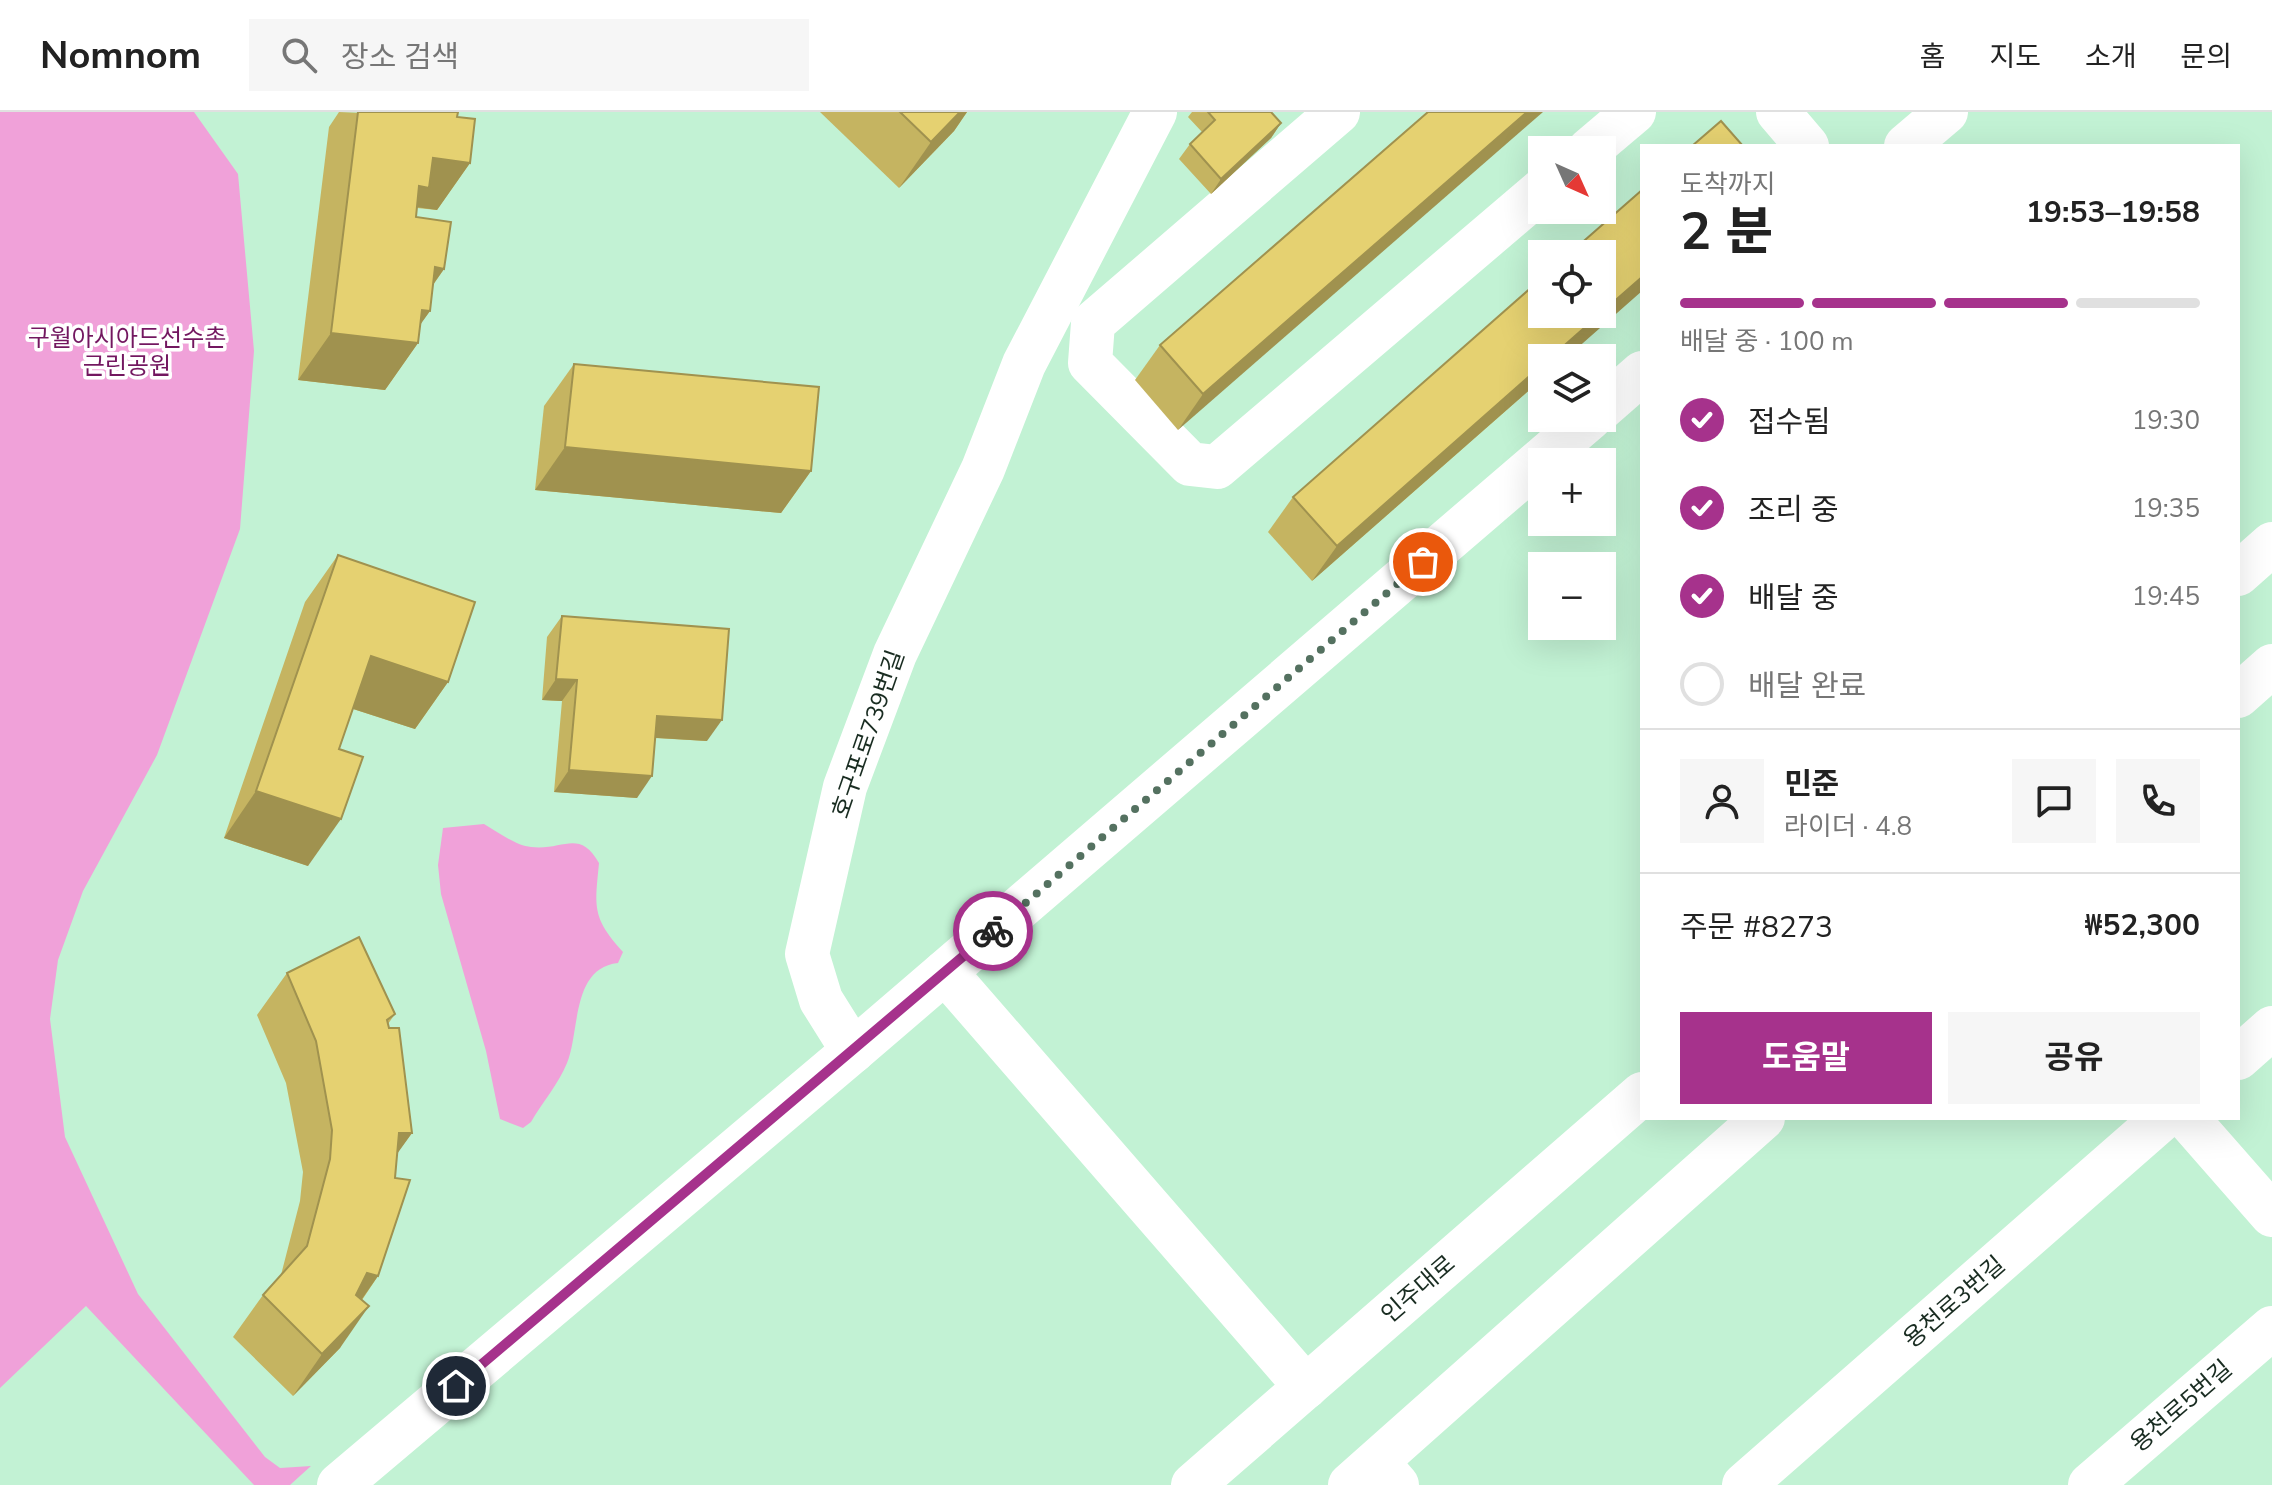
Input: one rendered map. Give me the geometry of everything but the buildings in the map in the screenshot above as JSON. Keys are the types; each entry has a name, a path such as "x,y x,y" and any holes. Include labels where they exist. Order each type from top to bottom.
{"street":[{"name":"호구포로739번길","path":"853,1051 821,1000 807,954 845,787 895,654 983,469 1024,364 1155,112"},
{"path":"1338,112 1093,323 1090,363 1190,464 1217,467 1528,202"},
{"path":"1606,136 1634,112"},
{"path":"1778,112 1805,144"},
{"path":"1908,144 1946,112"},
{"path":"1616,396 1640,375"},
{"path":"339,1485 853,1051 1574,432"},
{"path":"2240,572 2272,544"},
{"path":"2240,694 2272,666"},
{"path":"945,972 1306,1387"},
{"path":"2240,1056 2272,1028"},
{"name":"인주대로","path":"1193,1485 1640,1096"},
{"path":"1375,1477 1761,1120"},
{"name":"용천로3번길","path":"1744,1485 2161,1120"},
{"path":"2189,1120 2272,1215"},
{"name":"용천로5번길","path":"2090,1485 2272,1328"}],"green space":[{"name":"구월아시아드선수촌 근린공원","path":"0,112 194,112 238,174 254,351 240,529 157,755 83,891 58,960 50,1019 65,1137 138,1294 265,1457 280,1468 311,1466 290,1485 254,1485 86,1306 0,1388"},
{"path":"484,824 525,846 570,843 584,846 592,852 599,863 596,901 600,920 623,952 618,963 603,967 592,976 580,1003 567,1063 531,1122 523,1128 500,1119 486,1051 441,894 438,865 443,828"}],"way so far":[{"path":"993,931 1423,562"}],"route":[{"path":"456,1386 993,931"}]}
